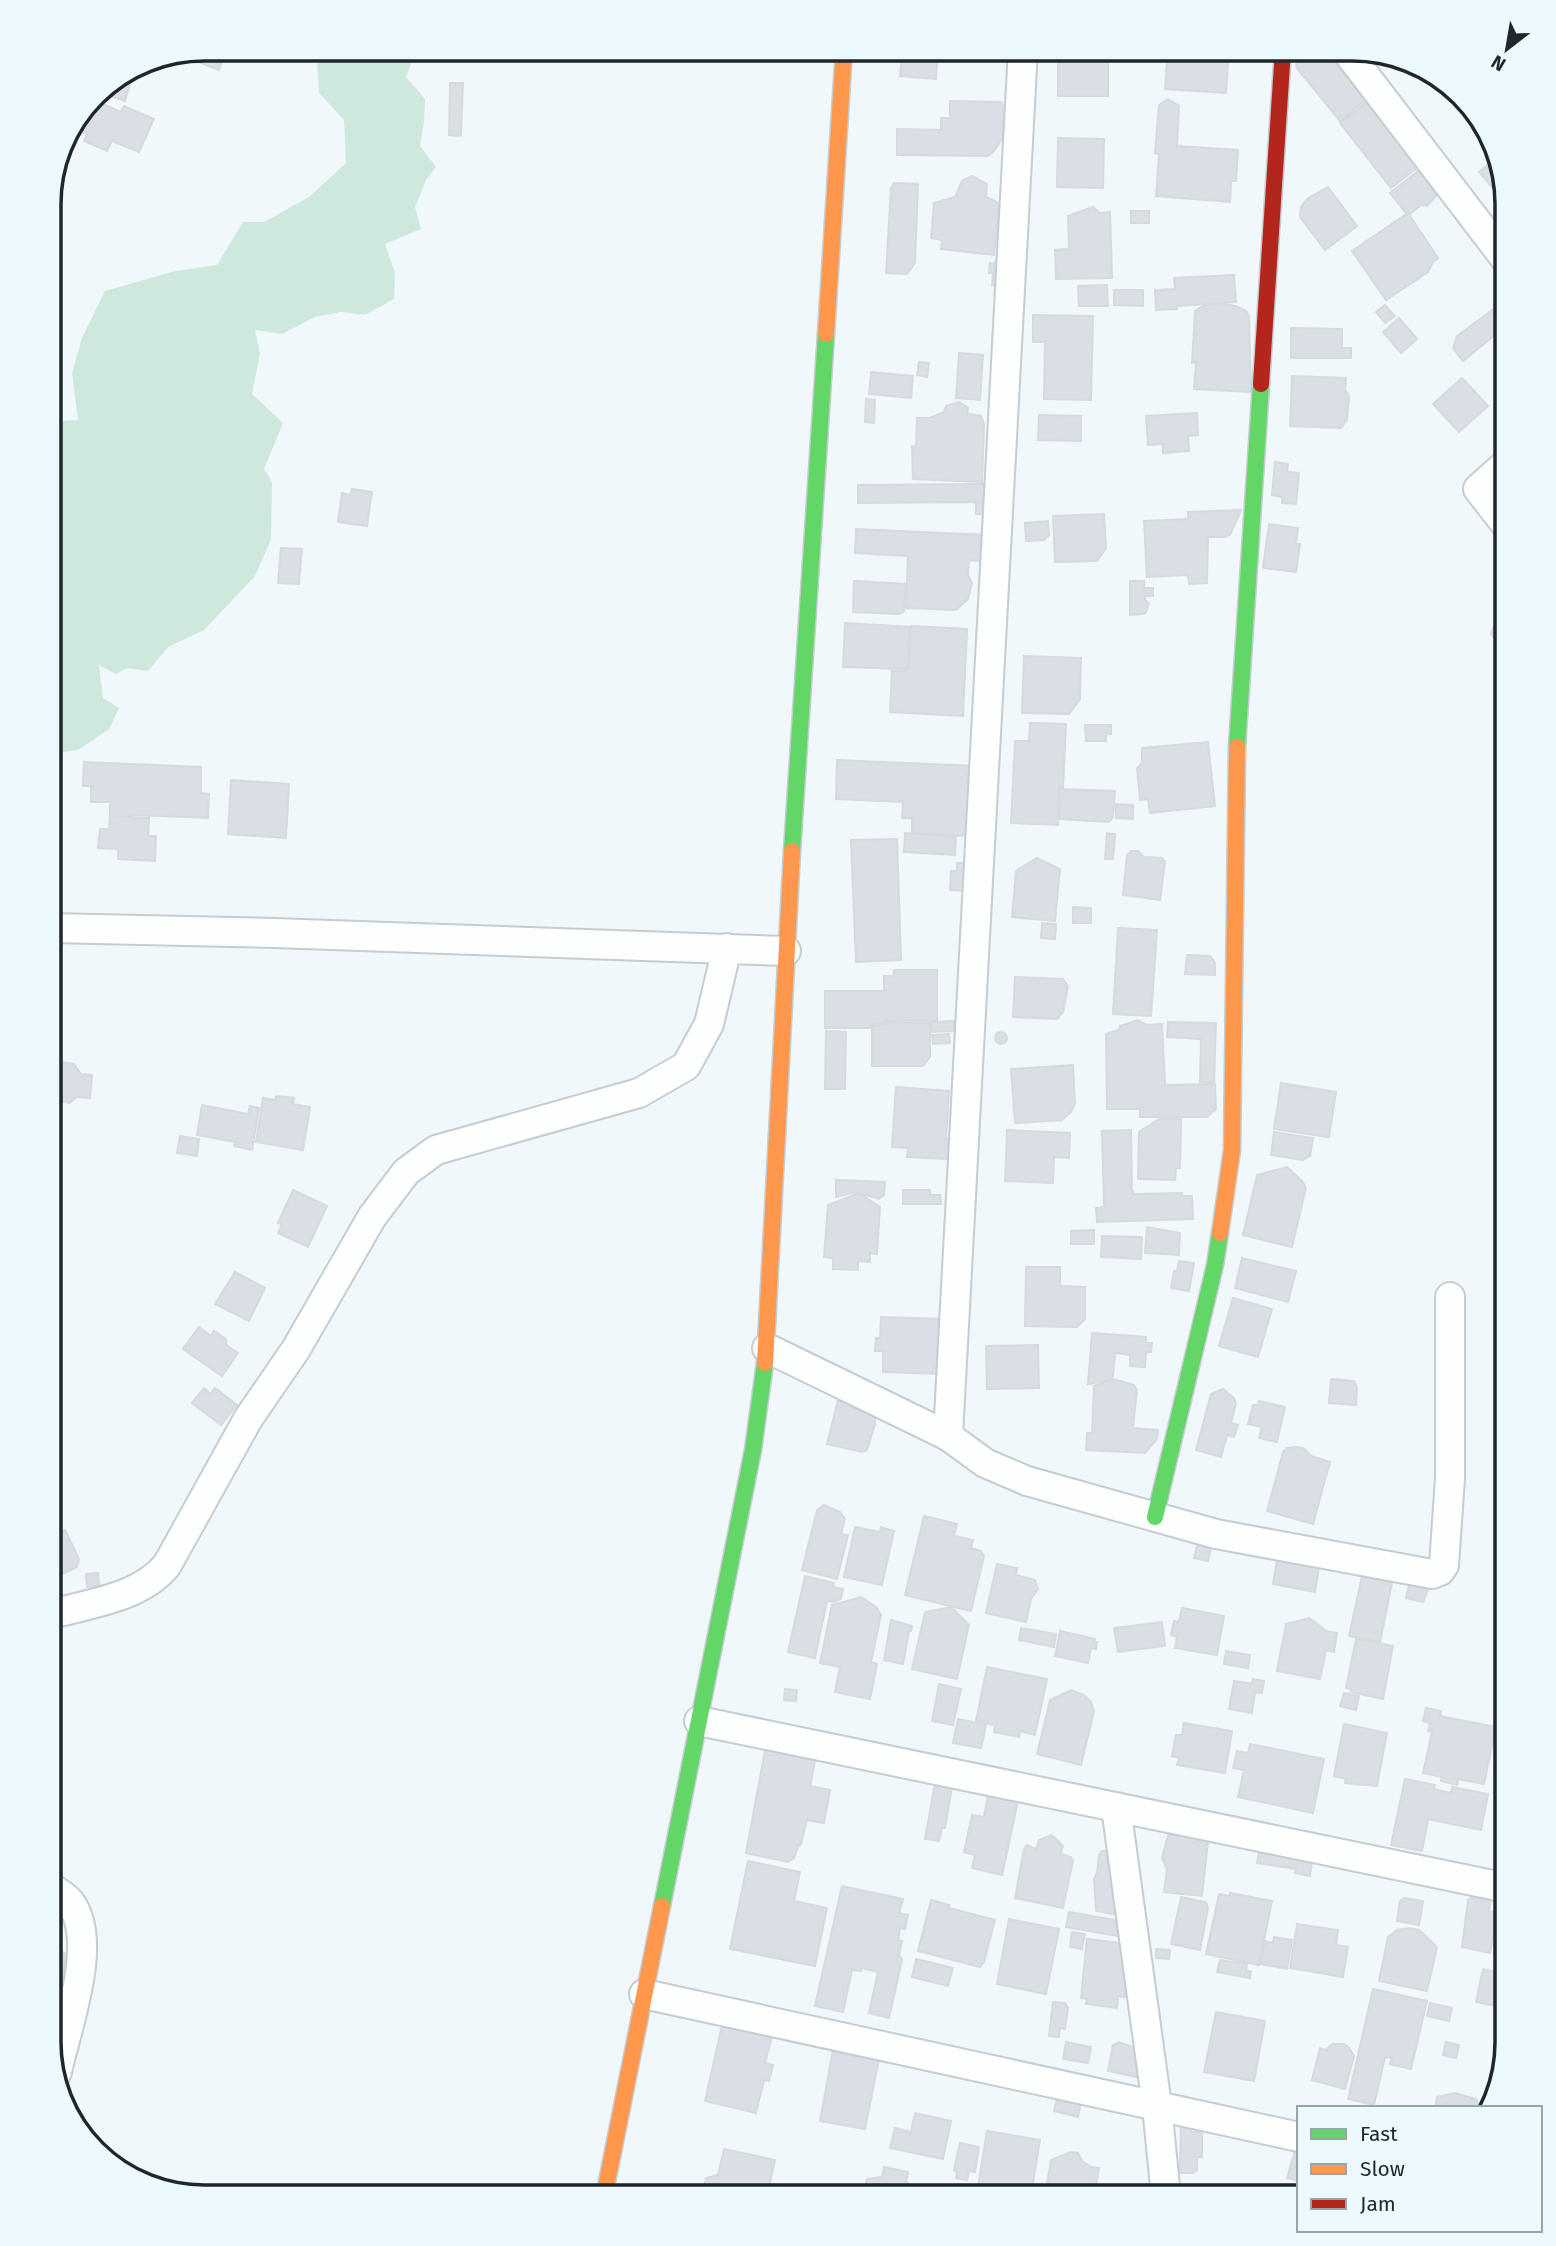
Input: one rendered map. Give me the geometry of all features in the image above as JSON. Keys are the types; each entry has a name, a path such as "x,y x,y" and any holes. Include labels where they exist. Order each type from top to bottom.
{"main road":[{"path":"606,2184 753,1450 767,1348 786,951 843,62"},
{"path":"1155,1517 1215,1265 1232,1150 1236,768 1282,62"}],"street":[{"path":"948,1436 1022,62"},
{"path":"1355,62 1495,245"},
{"path":"1495,474 1478,489 1495,511"},
{"path":"62,928 786,951"},
{"path":"61,1612 118,1597 156,1577 167,1564 248,1419 296,1349 373,1217 406,1172 436,1150 639,1093 686,1066 709,1024 727,948"},
{"path":"767,1348 948,1436 985,1463 1027,1481 1216,1534 1432,1574 1440,1571 1444,1565 1450,1478 1450,1297"},
{"path":"699,1721 1495,1886"},
{"path":"1116,1807 1157,2106 1165,2185"},
{"path":"61,1895 70,1903 79,1924 83,1951 76,1997 62,2053"},
{"path":"644,1994 1297,2137"}],"green space":[{"path":"317,62 412,62 406,77 425,99 420,146 436,167 426,180 415,207 421,229 385,244 395,273 394,299 365,315 341,312 315,317 282,334 255,330 260,353 252,394 283,423 264,469 272,482 271,540 255,576 204,630 168,647 148,671 128,668 116,674 99,665 103,698 119,708 109,729 78,750 62,752 62,421 78,420 72,373 82,338 105,291 175,271 217,265 243,222 264,222 309,197 346,163 344,120 319,93"}],"building":[{"path":"198,62 222,62 219,70"},
{"path":"901,62 937,62 936,79 900,76"},
{"path":"1058,62 1108,62 1108,96 1058,96"},
{"path":"1167,62 1228,62 1226,93 1165,89"},
{"path":"1297,62 1351,62 1375,92 1340,121 1296,67"},
{"path":"131,82 125,101 111,96"},
{"path":"450,83 463,83 461,136 449,135"},
{"path":"1376,95 1427,160 1391,188 1340,123"},
{"path":"1168,99 1179,106 1177,146 1238,150 1236,181 1231,181 1230,202 1156,196 1159,154 1155,153 1159,105"},
{"path":"950,101 1001,102 1004,108 1012,109 1010,140 1001,140 988,156 897,155 897,129 941,130 941,118 950,118"},
{"path":"102,104 121,112 124,106 154,119 139,152 112,141 107,151 84,141 87,134 81,132"},
{"path":"1058,138 1104,139 1103,188 1057,187"},
{"path":"1428,163 1441,190 1427,206 1421,205 1410,214 1406,213 1390,193"},
{"path":"1489,164 1494,190 1479,172"},
{"path":"972,176 987,184 986,197 997,202 999,206 994,255 941,249 942,240 931,238 934,203 955,197 962,181"},
{"path":"894,183 918,184 915,263 907,274 886,273 891,188"},
{"path":"1328,187 1357,226 1325,250 1300,217 1301,207 1308,198"},
{"path":"1093,207 1100,213 1110,212 1112,278 1056,279 1055,250 1069,249 1068,216"},
{"path":"1131,211 1149,211 1149,223 1131,223"},
{"path":"1408,213 1438,258 1428,272 1386,300 1352,251"},
{"path":"996,260 1001,261 1004,286 992,285 990,263 994,264"},
{"path":"1234,275 1236,302 1156,310 1155,290 1175,289 1174,278"},
{"path":"1107,285 1108,306 1079,306 1078,286"},
{"path":"1114,290 1143,290 1143,306 1114,305"},
{"path":"1205,305 1236,306 1246,311 1249,316 1251,392 1194,389 1196,362 1192,363 1195,311"},
{"path":"1385,305 1395,316 1385,323 1376,312"},
{"path":"1495,308 1495,335 1463,361 1453,348 1457,336"},
{"path":"1033,315 1093,316 1091,400 1044,399 1045,342 1033,342"},
{"path":"1399,318 1417,339 1401,353 1383,332"},
{"path":"1291,328 1342,329 1342,348 1351,348 1351,358 1291,358"},
{"path":"959,353 983,355 980,400 956,398"},
{"path":"919,362 929,363 927,377 917,375"},
{"path":"871,372 913,376 911,398 869,394"},
{"path":"1292,376 1346,378 1345,390 1349,396 1347,420 1341,428 1290,426"},
{"path":"1462,378 1488,406 1459,432 1433,404"},
{"path":"866,399 875,400 874,423 865,422"},
{"path":"959,402 968,408 967,414 981,416 984,424 982,482 913,479 912,446 916,447 917,418 930,418 944,412 946,406"},
{"path":"1197,413 1198,435 1188,436 1189,451 1163,453 1163,444 1148,445 1146,416"},
{"path":"1039,415 1081,416 1081,441 1038,440"},
{"path":"1275,462 1288,464 1287,472 1299,473 1296,504 1282,503 1282,497 1272,495"},
{"path":"986,484 986,514 976,514 976,502 858,503 858,485"},
{"path":"352,489 372,492 367,526 338,522 342,493 351,495"},
{"path":"1241,510 1230,535 1208,537 1207,583 1189,584 1188,575 1147,577 1144,521 1188,519 1188,512"},
{"path":"1104,514 1106,548 1097,561 1055,562 1053,516"},
{"path":"1048,521 1049,535 1044,540 1026,541 1025,523"},
{"path":"1269,524 1298,528 1296,544 1300,544 1296,572 1263,568"},
{"path":"856,529 988,535 988,562 969,560 968,575 972,583 968,599 956,610 906,608 908,556 855,553"},
{"path":"281,548 302,549 299,584 278,583"},
{"path":"854,581 906,584 904,611 899,614 853,612"},
{"path":"1130,581 1144,581 1144,588 1153,588 1153,596 1145,596 1149,603 1143,614 1130,615"},
{"path":"845,623 910,627 908,667 843,667"},
{"path":"1495,623 1495,639 1491,634"},
{"path":"911,626 967,629 963,716 890,712 892,671 909,668"},
{"path":"1024,656 1081,658 1080,699 1069,714 1022,713"},
{"path":"1030,723 1066,724 1058,825 1011,823 1015,741 1029,741"},
{"path":"1085,725 1111,725 1111,734 1106,734 1106,741 1086,741"},
{"path":"1208,742 1215,806 1150,813 1148,799 1140,800 1137,768 1142,763 1142,748"},
{"path":"837,760 977,766 967,836 912,833 912,818 902,818 903,802 836,799"},
{"path":"84,762 201,767 201,793 209,794 208,818 110,814 110,802 91,802 91,786 83,786"},
{"path":"231,780 289,784 286,838 228,834"},
{"path":"1060,789 1115,791 1113,817 1109,822 1059,819"},
{"path":"1116,804 1133,805 1133,819 1116,818"},
{"path":"110,816 149,818 148,836 156,836 155,861 118,859 118,849 98,848 100,829 109,829"},
{"path":"905,833 956,837 955,855 904,852"},
{"path":"1107,833 1115,834 1113,859 1105,859"},
{"path":"897,839 901,960 856,962 851,840"},
{"path":"1131,851 1138,851 1144,857 1162,858 1165,862 1160,900 1123,895 1127,855"},
{"path":"1037,858 1060,869 1055,921 1012,917 1016,871"},
{"path":"957,863 969,863 973,891 950,890 951,871 957,871"},
{"path":"1073,907 1091,908 1091,923 1073,923"},
{"path":"1042,923 1056,924 1055,939 1041,938"},
{"path":"1118,928 1157,930 1151,1016 1113,1014"},
{"path":"1187,955 1210,956 1215,963 1215,975 1185,974"},
{"path":"894,970 937,970 937,1021 887,1020 887,1023 871,1024 871,1028 825,1028 825,991 884,991 884,976 893,976"},
{"path":"1015,977 1063,979 1068,986 1063,1012 1057,1019 1013,1017"},
{"path":"1138,1020 1147,1025 1162,1024 1165,1085 1215,1084 1216,1109 1207,1117 1140,1117 1140,1109 1107,1109 1106,1034"},
{"path":"954,1021 954,1031 932,1032 932,1022"},
{"path":"888,1022 930,1023 930,1057 923,1066 872,1066 872,1026"},
{"path":"1168,1022 1216,1023 1214,1083 1200,1082 1201,1039 1167,1037"},
{"path":"826,1031 846,1032 845,1089 825,1089"},
{"path":"1001,1032 1007,1038 1001,1044 995,1038"},
{"path":"949,1034 950,1043 933,1044 932,1035"},
{"path":"62,1062 74,1064 81,1074 92,1075 90,1098 76,1097 70,1103 62,1102"},
{"path":"1073,1065 1075,1104 1071,1112 1062,1120 1015,1123 1011,1069"},
{"path":"1281,1083 1336,1092 1329,1137 1274,1129"},
{"path":"896,1087 949,1091 946,1139 949,1139 948,1159 907,1157 908,1148 892,1147"},
{"path":"276,1096 294,1098 293,1104 310,1107 303,1150 256,1142 263,1098 275,1100"},
{"path":"202,1105 248,1114 250,1106 259,1108 252,1150 234,1146 235,1142 197,1135"},
{"path":"1159,1119 1181,1119 1180,1168 1176,1168 1175,1180 1138,1179 1139,1132"},
{"path":"1007,1130 1070,1133 1069,1158 1054,1157 1053,1183 1005,1181"},
{"path":"1131,1130 1134,1194 1182,1193 1182,1196 1192,1196 1193,1219 1097,1222 1096,1208 1104,1207 1102,1131"},
{"path":"1274,1132 1313,1138 1310,1156 1303,1160 1271,1155"},
{"path":"180,1136 199,1139 197,1156 177,1153"},
{"path":"1287,1167 1306,1188 1292,1247 1243,1235 1257,1175"},
{"path":"836,1180 885,1182 884,1195 879,1199 856,1192 836,1197"},
{"path":"293,1190 327,1206 308,1247 278,1233 282,1224 278,1223"},
{"path":"903,1190 930,1190 930,1195 940,1195 941,1204 903,1204"},
{"path":"859,1193 880,1207 877,1254 870,1253 870,1262 858,1261 858,1270 833,1269 833,1258 824,1257 828,1205"},
{"path":"1147,1227 1180,1233 1179,1255 1145,1253"},
{"path":"1094,1230 1094,1244 1071,1244 1071,1231"},
{"path":"1102,1236 1142,1237 1141,1259 1101,1257"},
{"path":"1242,1258 1296,1271 1288,1302 1235,1288"},
{"path":"1179,1261 1194,1263 1189,1291 1171,1288"},
{"path":"1026,1267 1060,1267 1060,1286 1085,1287 1085,1319 1077,1327 1025,1326"},
{"path":"235,1272 265,1288 249,1321 215,1304"},
{"path":"1233,1298 1272,1309 1258,1357 1219,1346"},
{"path":"881,1317 944,1319 942,1374 883,1372 883,1351 875,1351 876,1338 880,1338"},
{"path":"199,1327 211,1336 214,1331 226,1339 226,1345 238,1353 222,1376 183,1349"},
{"path":"1092,1333 1146,1337 1146,1343 1152,1343 1151,1352 1146,1352 1145,1367 1130,1366 1130,1355 1115,1353 1113,1376 1109,1380 1088,1384"},
{"path":"1038,1345 1039,1388 987,1389 986,1346"},
{"path":"1113,1379 1134,1385 1137,1390 1133,1428 1158,1430 1157,1439 1145,1453 1086,1450 1087,1433 1092,1433 1094,1386"},
{"path":"1331,1379 1354,1381 1357,1387 1356,1405 1329,1403"},
{"path":"204,1388 210,1394 215,1388 237,1405 221,1425 192,1403"},
{"path":"1223,1389 1234,1398 1236,1403 1231,1423 1238,1425 1234,1437 1227,1435 1221,1457 1196,1450 1211,1394"},
{"path":"839,1396 875,1417 867,1450 862,1452 827,1444"},
{"path":"1259,1401 1285,1407 1277,1442 1259,1438 1262,1427 1248,1424 1253,1405 1258,1405"},
{"path":"1287,1448 1303,1448 1311,1456 1330,1462 1313,1524 1267,1511 1283,1452"},
{"path":"824,1505 840,1512 845,1519 841,1534 848,1535 837,1579 802,1570 817,1510"},
{"path":"924,1516 957,1524 954,1536 973,1540 971,1548 981,1551 984,1556 971,1611 905,1595"},
{"path":"855,1527 880,1532 881,1527 894,1531 882,1585 844,1577"},
{"path":"65,1530 79,1559 77,1567 61,1575 61,1532"},
{"path":"1199,1538 1212,1541 1208,1561 1194,1558"},
{"path":"1279,1548 1321,1555 1315,1592 1273,1584"},
{"path":"1365,1562 1395,1568 1380,1642 1349,1636"},
{"path":"997,1564 1017,1568 1016,1575 1035,1580 1038,1589 1031,1599 1026,1622 986,1613"},
{"path":"98,1573 99,1586 87,1587 86,1574"},
{"path":"805,1576 834,1583 833,1587 843,1589 841,1599 827,1601 815,1658 788,1652"},
{"path":"1411,1576 1430,1584 1423,1602 1406,1598"},
{"path":"861,1597 876,1607 881,1615 871,1662 877,1664 870,1699 835,1692 840,1667 820,1663 832,1605"},
{"path":"951,1607 969,1625 957,1679 912,1669 925,1612"},
{"path":"1182,1608 1224,1616 1217,1655 1175,1648 1177,1637 1171,1635 1174,1621 1179,1622"},
{"path":"1309,1618 1326,1631 1337,1633 1334,1652 1326,1650 1320,1679 1277,1671 1286,1624"},
{"path":"891,1620 912,1626 903,1664 884,1660"},
{"path":"1162,1622 1165,1646 1118,1652 1114,1628"},
{"path":"1021,1628 1056,1634 1054,1647 1019,1640"},
{"path":"1060,1631 1095,1639 1096,1649 1091,1648 1088,1663 1055,1656"},
{"path":"1356,1639 1393,1646 1383,1699 1351,1692 1351,1689 1346,1688"},
{"path":"1226,1651 1250,1655 1248,1668 1224,1664"},
{"path":"987,1667 1047,1679 1035,1735 1020,1731 1019,1737 994,1732 995,1725 976,1721"},
{"path":"1253,1679 1264,1681 1262,1693 1255,1692 1252,1713 1229,1709 1234,1681 1252,1684"},
{"path":"939,1684 961,1689 953,1725 932,1721"},
{"path":"785,1689 797,1690 796,1701 784,1700"},
{"path":"1071,1690 1084,1695 1091,1702 1094,1711 1081,1765 1037,1754 1050,1700"},
{"path":"1344,1693 1359,1696 1356,1710 1340,1706"},
{"path":"1426,1708 1441,1711 1440,1716 1495,1727 1484,1784 1458,1779 1457,1785 1441,1781 1442,1777 1423,1773 1432,1731 1428,1731 1430,1723 1423,1721"},
{"path":"958,1719 986,1725 981,1748 953,1743"},
{"path":"1184,1723 1232,1731 1225,1773 1177,1765 1179,1758 1172,1756 1176,1735 1182,1735"},
{"path":"1344,1724 1387,1733 1377,1786 1345,1783 1346,1779 1334,1776"},
{"path":"1250,1744 1324,1759 1313,1813 1238,1797 1244,1770 1233,1768 1237,1751 1248,1753"},
{"path":"766,1745 816,1756 810,1786 830,1790 824,1823 807,1820 801,1844 794,1858 788,1862 746,1853"},
{"path":"1405,1779 1435,1785 1434,1789 1451,1793 1452,1787 1488,1794 1481,1830 1428,1819 1422,1851 1391,1845"},
{"path":"935,1784 952,1787 945,1828 942,1828 939,1841 925,1839"},
{"path":"988,1795 1018,1801 1002,1875 972,1868 975,1855 964,1852 972,1815 984,1817"},
{"path":"1052,1835 1063,1846 1061,1854 1073,1860 1063,1908 1015,1898 1024,1849 1027,1845 1036,1849 1039,1840"},
{"path":"1168,1835 1206,1838 1208,1841 1202,1896 1164,1892 1167,1869 1162,1858"},
{"path":"1102,1851 1111,1851 1118,1915 1096,1911 1094,1879"},
{"path":"1259,1852 1312,1861 1310,1876 1295,1873 1296,1869 1257,1863"},
{"path":"748,1861 800,1872 794,1901 827,1908 815,1966 730,1949"},
{"path":"842,1886 903,1899 899,1913 908,1915 905,1929 900,1928 898,1940 902,1941 899,1955 902,1960 889,2018 869,2013 878,1972 861,1968 861,1971 852,1970 843,2012 815,2006"},
{"path":"1230,1893 1272,1901 1259,1965 1206,1954 1219,1894 1230,1896"},
{"path":"1473,1896 1491,1899 1489,1911 1495,1912 1495,1927 1490,1953 1462,1947 1468,1900"},
{"path":"1181,1897 1206,1902 1208,1908 1200,1950 1171,1944"},
{"path":"1404,1898 1423,1901 1419,1925 1397,1921 1400,1901"},
{"path":"931,1900 949,1905 949,1908 995,1920 984,1962 980,1967 918,1951"},
{"path":"1069,1912 1121,1921 1118,1936 1066,1927"},
{"path":"1009,1919 1059,1929 1046,1994 997,1984"},
{"path":"1297,1924 1338,1930 1336,1945 1348,1947 1343,1977 1290,1968"},
{"path":"1397,1930 1419,1930 1437,1947 1427,1991 1379,1981 1388,1937"},
{"path":"1072,1932 1085,1934 1082,1949 1070,1947"},
{"path":"1274,1937 1292,1940 1287,1969 1260,1964 1265,1941 1273,1943"},
{"path":"1087,1939 1131,1944 1125,1997 1118,1996 1117,2008 1086,2004 1087,1999 1081,1998"},
{"path":"1156,1949 1170,1950 1169,1959 1156,1958"},
{"path":"61,1951 66,1954 61,1985"},
{"path":"916,1959 953,1968 948,1986 912,1977"},
{"path":"1220,1960 1247,1964 1246,1970 1251,1972 1250,1978 1217,1972"},
{"path":"1483,1969 1495,1972 1495,2006 1476,2002"},
{"path":"1373,1989 1427,2001 1411,2069 1390,2064 1392,2058 1385,2057 1374,2105 1348,2099"},
{"path":"1053,2002 1065,2003 1068,2008 1065,2029 1060,2028 1059,2037 1049,2036"},
{"path":"1430,2003 1452,2008 1449,2021 1427,2016"},
{"path":"1216,2012 1265,2021 1254,2081 1204,2072"},
{"path":"723,2021 773,2033 765,2063 773,2065 769,2081 764,2080 756,2113 705,2101"},
{"path":"1066,2042 1091,2047 1088,2063 1063,2059"},
{"path":"1119,2042 1141,2051 1141,2078 1108,2071 1113,2045"},
{"path":"1446,2042 1459,2045 1456,2058 1443,2055"},
{"path":"1332,2044 1344,2044 1354,2056 1345,2089 1312,2080 1320,2048 1326,2050"},
{"path":"833,2050 879,2059 865,2129 820,2121"},
{"path":"1059,2090 1082,2096 1078,2117 1054,2111"},
{"path":"1455,2093 1476,2099 1479,2106 1435,2106 1437,2097"},
{"path":"915,2113 951,2121 943,2159 890,2148 895,2128 911,2132"},
{"path":"1181,2121 1191,2121 1191,2132 1202,2132 1202,2157 1197,2157 1197,2170 1193,2173 1180,2173"},
{"path":"987,2131 1040,2140 1033,2185 978,2185"},
{"path":"960,2143 979,2147 975,2172 969,2171 967,2180 956,2178 957,2171 954,2170"},
{"path":"1297,2143 1297,2180 1287,2178"},
{"path":"724,2149 775,2160 770,2184 705,2184 706,2178 718,2175"},
{"path":"1071,2152 1078,2153 1082,2161 1091,2167 1099,2168 1096,2185 1047,2185 1051,2160"},
{"path":"884,2167 908,2172 906,2181 910,2185 866,2185 867,2179 882,2177"}],"traffic: fast":[{"path":"792,851 826,334"},
{"path":"1237,747 1261,384"},
{"path":"1155,1517 1215,1265 1220,1233"},
{"path":"662,1906 753,1450 765,1363"}],"traffic: slow":[{"path":"826,334 843,62"},
{"path":"1220,1233 1232,1150 1237,747"},
{"path":"765,1363 792,851"},
{"path":"607,2184 662,1906"}],"traffic: jam":[{"path":"1261,384 1282,62"}]}
